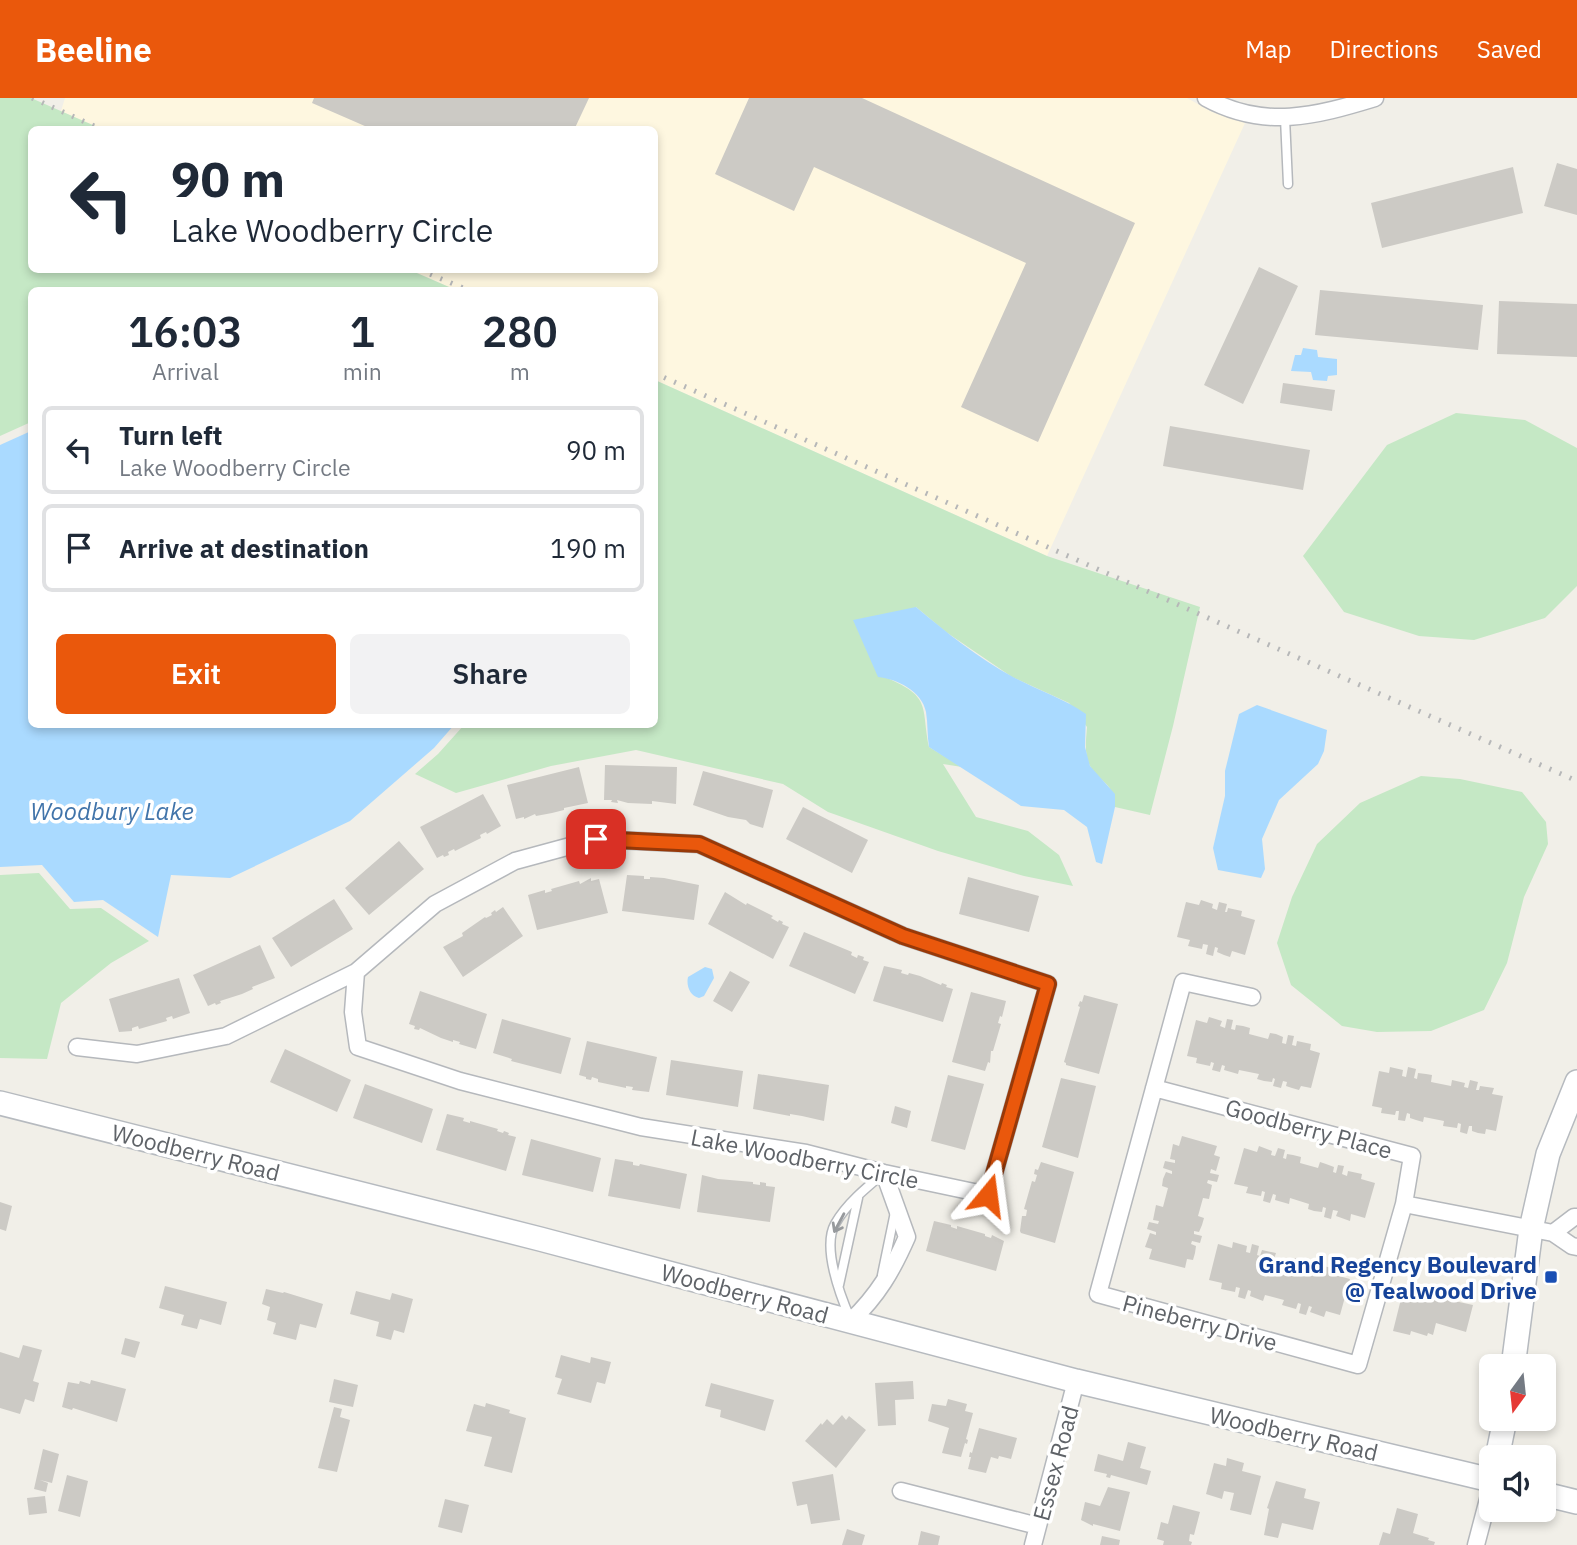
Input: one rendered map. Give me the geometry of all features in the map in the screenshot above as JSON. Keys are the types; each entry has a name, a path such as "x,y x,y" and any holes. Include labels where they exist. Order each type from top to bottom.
{"street":[{"path":"1206,98 1253,115 1285,117 1314,115 1375,98"},
{"name":"Lake Woodberry Circle","path":"77,1047 137,1054 226,1037 356,972 435,904 514,861 596,839 699,844 903,936 1048,984 988,1195 806,1153 641,1127 460,1081 358,1047 353,1012 356,972"},
{"name":"Pineberry Drive","path":"1252,997 1183,982 1098,1294 1358,1365 1404,1204"},
{"path":"1516,1354 1542,1231 1548,1154 1577,1082"},
{"name":"Goodberry Place","path":"1154,1088 1412,1156 1404,1204"},
{"name":"Woodberry Road","path":"0,1103 284,1173 1076,1381 1479,1477"},
{"path":"851,1321 873,1300 894,1268 907,1237 884,1173"},
{"path":"1404,1204 1542,1231 1577,1247"},
{"path":"1542,1231 1577,1217"},
{"name":"Essex Road","path":"1033,1545 1076,1381"},
{"path":"901,1491 1038,1526"},
{"path":"1556,1497 1577,1502"},
{"path":"1476,1545 1482,1522"}],"lane":[{"path":"1285,117 1288,184"},
{"path":"851,1321 838,1286 831,1250 834,1226 859,1196 884,1173"},
{"path":"838,1286 859,1196"}],"shaded area":[{"path":"65,98 1187,98 1212,112 1245,123 1047,556 658,381 658,287 449,287 417,273 658,273 658,126 93,126 61,111"}],"green space":[{"path":"0,98 31,98 95,126 28,126 28,273 417,273 449,287 28,287 28,423 0,436"},
{"path":"658,381 1047,556 1200,607 1150,815 1115,807 1112,792 1088,761 1087,727 1069,703 1012,677 946,632 916,607 887,678 918,698 924,713 929,747 962,767 943,764 976,817 1028,831 1059,855 1073,886 1024,876 938,851 828,812 783,784 636,750 551,766 456,793 415,774 461,728 658,728"},
{"path":"1456,413 1525,420 1577,448 1577,586 1545,618 1474,640 1419,636 1344,612 1303,556 1387,445"},
{"path":"1421,776 1460,779 1522,792 1546,822 1548,844 1524,897 1507,963 1484,1010 1431,1031 1377,1032 1342,1026 1291,985 1277,943 1292,897 1317,844 1360,803"},
{"path":"39,873 70,909 101,908 149,941 111,963 61,1003 47,1059 0,1058 0,875"}],"water":[{"path":"1303,348 1317,350 1318,357 1337,359 1337,375 1328,376 1327,381 1313,380 1311,372 1291,371 1295,355 1301,355"},
{"name":"Woodbury Lake","path":"28,432 28,728 451,728 434,748 350,821 230,878 171,875 158,937 103,900 74,902 42,865 0,867 0,445"},
{"path":"916,607 987,662 1086,714 1085,747 1090,766 1115,794 1115,807 1102,864 1096,862 1087,827 1064,810 1021,806 929,747 926,712 919,698 908,687 878,677 853,620"},
{"path":"1257,705 1327,730 1324,751 1318,764 1279,800 1262,839 1265,869 1261,878 1218,870 1213,848 1225,796 1225,771 1239,714"},
{"path":"705,967 712,969 714,978 704,996 699,998 689,990 688,977"}],"building":[{"path":"314,98 589,98 576,126 365,126 312,103"},
{"path":"749,98 862,98 1135,223 1038,442 961,407 1026,263 814,167 794,211 715,174"},
{"path":"1557,163 1577,169 1577,215 1544,206"},
{"path":"1513,167 1523,213 1382,248 1371,203"},
{"path":"1259,267 1298,286 1243,404 1204,385"},
{"path":"1320,290 1483,305 1478,350 1315,335"},
{"path":"1499,301 1577,304 1577,357 1497,354"},
{"path":"1283,383 1335,390 1332,411 1280,403"},
{"path":"1170,426 1310,450 1303,490 1163,466"},
{"path":"605,765 677,767 676,804 652,801 652,804 628,803 617,800 618,803 604,800"},
{"path":"579,767 588,803 516,819 507,785"},
{"path":"703,771 773,790 763,828 746,820 693,805"},
{"path":"483,794 501,826 480,835 481,838 455,851 454,849 448,852 449,855 437,858 420,827"},
{"path":"803,807 868,840 852,873 786,839"},
{"path":"399,841 424,869 369,915 345,888"},
{"path":"627,875 644,876 644,879 664,878 699,885 694,920 622,911"},
{"path":"968,877 1039,896 1029,932 959,914"},
{"path":"591,878 591,881 599,879 608,913 537,930 528,895 545,890 545,893 579,881 580,884"},
{"path":"725,892 789,927 773,959 708,924"},
{"path":"334,899 353,929 291,967 272,938"},
{"path":"1201,900 1213,904 1212,908 1217,910 1219,902 1227,904 1225,912 1228,908 1242,911 1241,916 1255,920 1245,955 1232,951 1230,957 1217,952 1218,948 1215,947 1213,956 1206,954 1208,945 1203,944 1202,949 1188,946 1190,940 1177,937 1186,902 1199,905"},
{"path":"503,907 523,936 463,977 443,947"},
{"path":"804,932 852,952 851,955 857,958 858,955 864,957 863,960 869,962 855,994 789,966"},
{"path":"260,945 275,978 220,1001 221,1003 208,1006 193,975"},
{"path":"884,966 941,985 942,983 953,989 943,1022 873,1001"},
{"path":"730,971 750,982 732,1012 713,1001"},
{"path":"179,978 190,1013 173,1019 172,1016 166,1018 167,1021 139,1029 138,1026 132,1028 132,1031 119,1032 109,999"},
{"path":"420,991 487,1014 476,1049 420,1028 414,1029 415,1026 409,1024"},
{"path":"971,992 1006,1001 998,1023 1001,1024 991,1051 990,1063 988,1062 985,1071 952,1062"},
{"path":"1084,995 1118,1004 1099,1074 1066,1065 1064,1062 1080,1007 1078,1006"},
{"path":"1209,1017 1222,1021 1220,1026 1225,1028 1227,1019 1233,1020 1231,1029 1235,1030 1236,1025 1243,1026 1250,1028 1249,1034 1268,1039 1270,1033 1283,1037 1282,1043 1286,1044 1288,1035 1294,1036 1292,1045 1296,1046 1297,1041 1311,1044 1310,1050 1320,1053 1311,1088 1301,1086 1299,1090 1286,1086 1287,1082 1283,1081 1281,1088 1273,1086 1273,1078 1272,1082 1264,1081 1257,1079 1259,1074 1239,1070 1238,1074 1224,1070 1225,1066 1222,1065 1220,1072 1212,1070 1214,1063 1211,1062 1210,1066 1196,1063 1197,1058 1187,1056 1196,1020 1207,1023"},
{"path":"502,1019 571,1038 561,1074 511,1061 512,1059 493,1053"},
{"path":"587,1041 657,1057 649,1092 598,1082 598,1079 586,1079 579,1075"},
{"path":"285,1049 351,1080 337,1112 270,1082"},
{"path":"671,1060 743,1071 738,1107 666,1095"},
{"path":"1390,1067 1403,1070 1402,1076 1406,1077 1408,1067 1416,1069 1414,1078 1417,1079 1418,1073 1432,1075 1431,1082 1451,1086 1452,1080 1465,1083 1464,1087 1468,1088 1470,1080 1478,1082 1476,1090 1479,1090 1480,1086 1494,1088 1492,1094 1503,1096 1496,1131 1486,1129 1485,1134 1478,1133 1472,1131 1472,1126 1469,1126 1467,1134 1460,1132 1461,1124 1458,1123 1457,1128 1443,1126 1444,1121 1424,1117 1423,1122 1416,1120 1410,1118 1407,1113 1405,1121 1398,1120 1399,1111 1396,1111 1395,1115 1381,1113 1382,1108 1372,1106 1379,1071 1389,1073"},
{"path":"758,1074 829,1085 824,1121 753,1109"},
{"path":"948,1075 984,1084 965,1150 931,1141"},
{"path":"1061,1078 1096,1086 1078,1158 1042,1147"},
{"path":"365,1084 433,1109 422,1143 353,1118"},
{"path":"895,1106 911,1111 907,1128 891,1123"},
{"path":"447,1114 516,1137 506,1171 436,1150"},
{"path":"1182,1136 1217,1146 1214,1155 1220,1157 1216,1171 1211,1169 1210,1173 1219,1175 1217,1182 1208,1180 1207,1183 1212,1185 1209,1199 1203,1198 1198,1216 1204,1218 1202,1225 1199,1232 1194,1231 1194,1234 1202,1236 1200,1243 1192,1241 1191,1244 1196,1246 1195,1253 1193,1260 1187,1259 1185,1268 1149,1259 1152,1249 1145,1247 1150,1233 1156,1235 1156,1232 1147,1229 1149,1222 1158,1224 1159,1221 1153,1220 1156,1205 1163,1207 1168,1188 1162,1186 1163,1179 1166,1172 1172,1174 1172,1171 1163,1168 1165,1161 1175,1163 1175,1160 1170,1159 1173,1144 1179,1146"},
{"path":"531,1139 601,1158 593,1192 522,1175"},
{"path":"1259,1146 1272,1151 1271,1155 1275,1156 1278,1148 1285,1150 1283,1158 1286,1159 1287,1154 1301,1157 1300,1163 1318,1168 1320,1162 1326,1164 1334,1167 1333,1172 1336,1173 1338,1165 1344,1166 1342,1174 1347,1176 1348,1171 1362,1174 1361,1179 1375,1183 1365,1218 1351,1214 1350,1221 1336,1216 1338,1211 1333,1210 1331,1219 1324,1217 1326,1208 1323,1207 1322,1212 1314,1211 1308,1209 1309,1204 1290,1198 1289,1204 1275,1200 1276,1195 1273,1194 1270,1203 1263,1201 1265,1192 1262,1191 1261,1196 1246,1193 1248,1187 1234,1184 1244,1148 1257,1152"},
{"path":"615,1159 633,1162 633,1165 640,1164 687,1174 680,1209 608,1196"},
{"path":"1041,1162 1074,1172 1055,1243 1020,1231 1022,1216 1026,1216 1027,1210 1024,1209 1032,1181 1035,1182 1037,1175 1034,1174 1035,1169 1038,1170"},
{"path":"702,1175 760,1185 760,1182 775,1187 770,1222 697,1212"},
{"path":"0,1202 12,1206 6,1231 0,1229"},
{"path":"934,1221 985,1234 991,1238 992,1235 1004,1241 996,1271 926,1251"},
{"path":"1233,1242 1247,1246 1246,1252 1250,1253 1252,1244 1259,1246 1257,1255 1260,1256 1262,1250 1276,1253 1274,1259 1293,1264 1295,1258 1309,1263 1307,1268 1311,1269 1313,1260 1321,1262 1318,1271 1321,1272 1323,1266 1337,1269 1335,1275 1350,1279 1340,1315 1326,1311 1324,1317 1310,1312 1312,1307 1309,1306 1306,1315 1299,1313 1301,1304 1298,1303 1296,1309 1282,1305 1284,1300 1265,1295 1263,1301 1250,1296 1251,1291 1248,1290 1245,1299 1238,1297 1240,1288 1236,1287 1235,1292 1221,1289 1222,1283 1209,1280 1218,1244 1232,1248"},
{"path":"165,1286 227,1302 221,1325 200,1319 197,1329 181,1325 184,1315 159,1308"},
{"path":"266,1289 323,1304 316,1328 300,1324 296,1340 273,1334 276,1323 267,1320 270,1307 262,1304"},
{"path":"1419,1289 1437,1294 1436,1297 1473,1305 1466,1332 1436,1323 1433,1335 1411,1331 1410,1335 1393,1331 1402,1295 1417,1297"},
{"path":"356,1291 390,1300 392,1293 413,1299 404,1333 394,1330 391,1340 376,1336 379,1322 350,1314"},
{"path":"125,1338 140,1342 135,1358 121,1354"},
{"path":"23,1345 42,1350 33,1381 39,1383 34,1402 25,1399 20,1414 0,1408 0,1352 19,1358"},
{"path":"561,1355 590,1363 591,1357 611,1362 605,1384 597,1382 591,1403 557,1394 562,1379 555,1377"},
{"path":"334,1379 358,1385 353,1407 329,1402"},
{"path":"91,1380 126,1389 117,1422 62,1407 68,1382 90,1384"},
{"path":"913,1381 914,1399 895,1400 896,1425 878,1426 875,1383"},
{"path":"711,1383 774,1400 765,1431 720,1417 721,1410 705,1406"},
{"path":"948,1399 967,1404 965,1411 973,1413 967,1444 965,1443 961,1457 942,1453 949,1428 928,1421 932,1404 946,1406"},
{"path":"486,1403 526,1418 512,1473 484,1466 492,1437 466,1431 474,1404 485,1407"},
{"path":"334,1407 342,1409 340,1417 350,1420 337,1472 318,1468"},
{"path":"842,1415 846,1420 849,1416 866,1430 836,1468 805,1441 821,1423 822,1425 827,1419 833,1425"},
{"path":"979,1428 1017,1438 1011,1459 991,1457 986,1473 968,1469 970,1452 972,1453"},
{"path":"1128,1442 1146,1447 1140,1468 1151,1471 1147,1485 1111,1475 1110,1478 1106,1477 1107,1474 1094,1471 1098,1454 1123,1461"},
{"path":"43,1449 59,1454 52,1483 40,1480 48,1483 46,1492 34,1489"},
{"path":"1227,1458 1244,1463 1242,1471 1261,1476 1251,1515 1230,1510 1234,1493 1224,1491 1222,1499 1206,1494 1214,1463 1226,1466"},
{"path":"833,1474 840,1520 811,1524 807,1504 797,1506 792,1482"},
{"path":"67,1475 88,1481 80,1517 58,1511"},
{"path":"1276,1481 1306,1489 1304,1498 1320,1502 1313,1530 1282,1523 1278,1538 1264,1535 1267,1508"},
{"path":"1108,1487 1130,1492 1120,1531 1093,1526 1081,1520 1085,1502 1100,1506"},
{"path":"45,1496 47,1513 29,1515 27,1498"},
{"path":"445,1499 469,1505 462,1533 438,1527"},
{"path":"1173,1505 1200,1512 1194,1535 1190,1534 1191,1545 1163,1545 1164,1541 1157,1539 1161,1522 1168,1524"},
{"path":"1397,1508 1418,1514 1413,1533 1429,1538 1428,1540 1435,1542 1434,1545 1379,1545 1383,1532 1390,1534"},
{"path":"847,1529 865,1535 862,1545 842,1545"},
{"path":"921,1531 940,1536 938,1545 918,1545"},
{"path":"1102,1536 1120,1540 1119,1545 1100,1545"}],"railway":[{"path":"32,98 94,126"},
{"path":"427,273 461,287"},
{"path":"658,375 1577,781"}],"place":[{"name":"Grand Regency Boulevard @ Tealwood Drive","path":"1551,1277"}],"route":[{"path":"596,839 699,844 903,936 1048,984 988,1195"}]}
